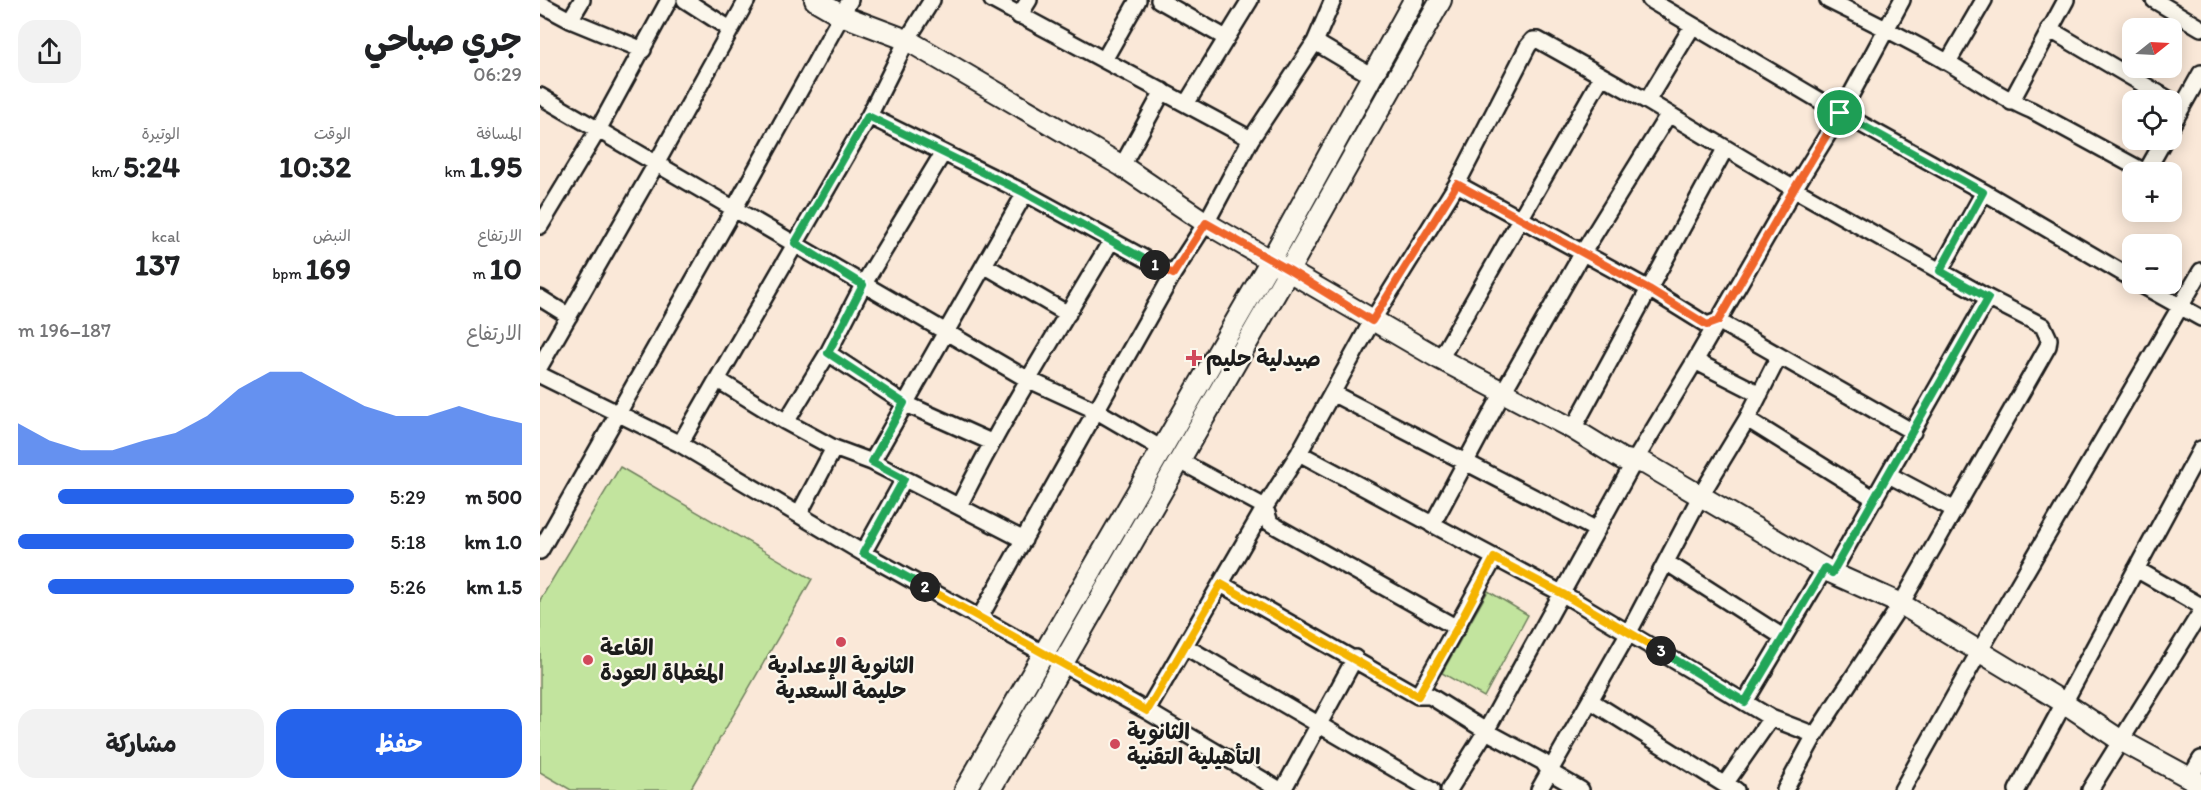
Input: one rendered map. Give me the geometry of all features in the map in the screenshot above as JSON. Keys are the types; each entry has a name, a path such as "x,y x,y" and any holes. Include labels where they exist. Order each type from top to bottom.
{"street":[{"path":"570,20 582,0"},
{"path":"540,226 546,201 598,130 669,0"},
{"path":"685,0 730,29"},
{"path":"540,366 747,0"},
{"path":"815,0 845,8 907,40 1122,166 1206,223 1372,321 1502,394 1573,429 1622,459 1646,464 1829,570 1901,604 2120,740 2195,781 2201,759"},
{"path":"680,444 868,116 907,40 932,0"},
{"path":"992,0 1251,139"},
{"path":"1019,16 1029,0"},
{"path":"1104,60 1138,0"},
{"path":"1159,0 1226,38"},
{"path":"1186,104 1250,0"},
{"path":"990,790 1062,665 1271,260 1414,0"},
{"path":"965,790 1043,655 1289,270 1441,0"},
{"path":"1650,0 1840,113 2122,273"},
{"path":"1828,0 1886,28 1948,62 2011,102 2031,110 2127,162"},
{"path":"1449,790 1486,731 1634,462 1840,113 1902,0"},
{"path":"1948,62 1984,0"},
{"path":"2011,102 2066,0"},
{"path":"2156,1 2201,28"},
{"path":"980,617 1173,274 1206,223 1251,139 1316,42 1326,2"},
{"path":"540,4 570,20 643,50"},
{"path":"540,551 845,8"},
{"path":"1647,101 1692,27"},
{"path":"2049,28 2152,90"},
{"path":"1147,711 1265,507 1299,453 1372,321 1457,184 1533,40 1545,43 1794,189 1988,298 2043,326 2049,339 2048,346 1901,604 1815,735 1785,790"},
{"path":"1316,42 1372,76"},
{"path":"2182,94 2201,73"},
{"path":"1440,359 1602,76"},
{"path":"1122,166 1163,91"},
{"path":"540,96 1027,379 1097,411 1170,455 1265,507 1270,523 1457,628"},
{"path":"1432,525 1502,394 1582,254 1668,115"},
{"path":"868,116 1025,193 1173,274"},
{"path":"1573,429 1725,149"},
{"path":"786,422 828,353 863,285 943,153"},
{"path":"1457,184 1649,289 1707,325 1718,321 1913,432"},
{"path":"1940,271 1983,192"},
{"path":"872,462 1025,193"},
{"path":"959,506 991,442 1027,379 1112,241"},
{"path":"984,265 1068,314"},
{"path":"1903,790 1979,652 2201,271"},
{"path":"2158,294 2201,318"},
{"path":"540,298 569,316"},
{"path":"1745,702 1783,637 1875,499 1988,298"},
{"path":"828,353 904,403 991,442"},
{"path":"1539,790 1629,632 1701,495 1747,419 1779,356"},
{"path":"1695,361 1760,394"},
{"path":"540,375 680,444 863,553 1147,711 1282,790 1355,658"},
{"path":"718,380 786,422 834,448 872,462 1024,540"},
{"path":"1332,393 1597,530"},
{"path":"1747,419 1875,499"},
{"path":"799,513 834,448"},
{"path":"2017,790 2062,702 2201,449"},
{"path":"1299,453 1563,594 1771,718 1815,735"},
{"path":"1889,475 1955,510"},
{"path":"863,553 904,479"},
{"path":"1418,696 1494,558"},
{"path":"1666,562 1783,637"},
{"path":"2136,569 2201,606"},
{"path":"1221,584 1355,658 1418,696 1430,696 1486,731 1543,762 1550,772 1581,790"},
{"path":"2090,790 2201,612"},
{"path":"1186,647 1431,790"},
{"path":"1591,701 1727,787 1771,718"}],"green space":[{"path":"620,467 812,579 690,790 571,790 540,772 540,600"},
{"path":"1488,591 1528,615 1484,697 1442,673"}],"place":[{"name":"صيدلية حليم","path":"1194,358"},
{"name":"الثانوية الإعدادية حليمة السعدية","path":"841,642"},
{"name":"القاعة المغطاة العودة","path":"588,660"},
{"name":"الثانوية التأهيلية التقنية","path":"1115,744"}],"route":[{"path":"1840,113 1983,192 1940,271 1988,298 1832,573 1825,568 1745,702 1563,594 1494,558 1418,696 1355,658 1221,584 1147,711 863,553 904,479 872,462 904,403 828,353 863,285 795,243 868,116 1025,193 1173,274 1206,223 1372,321 1457,184 1649,289 1707,325 1718,321 1840,113"}]}
